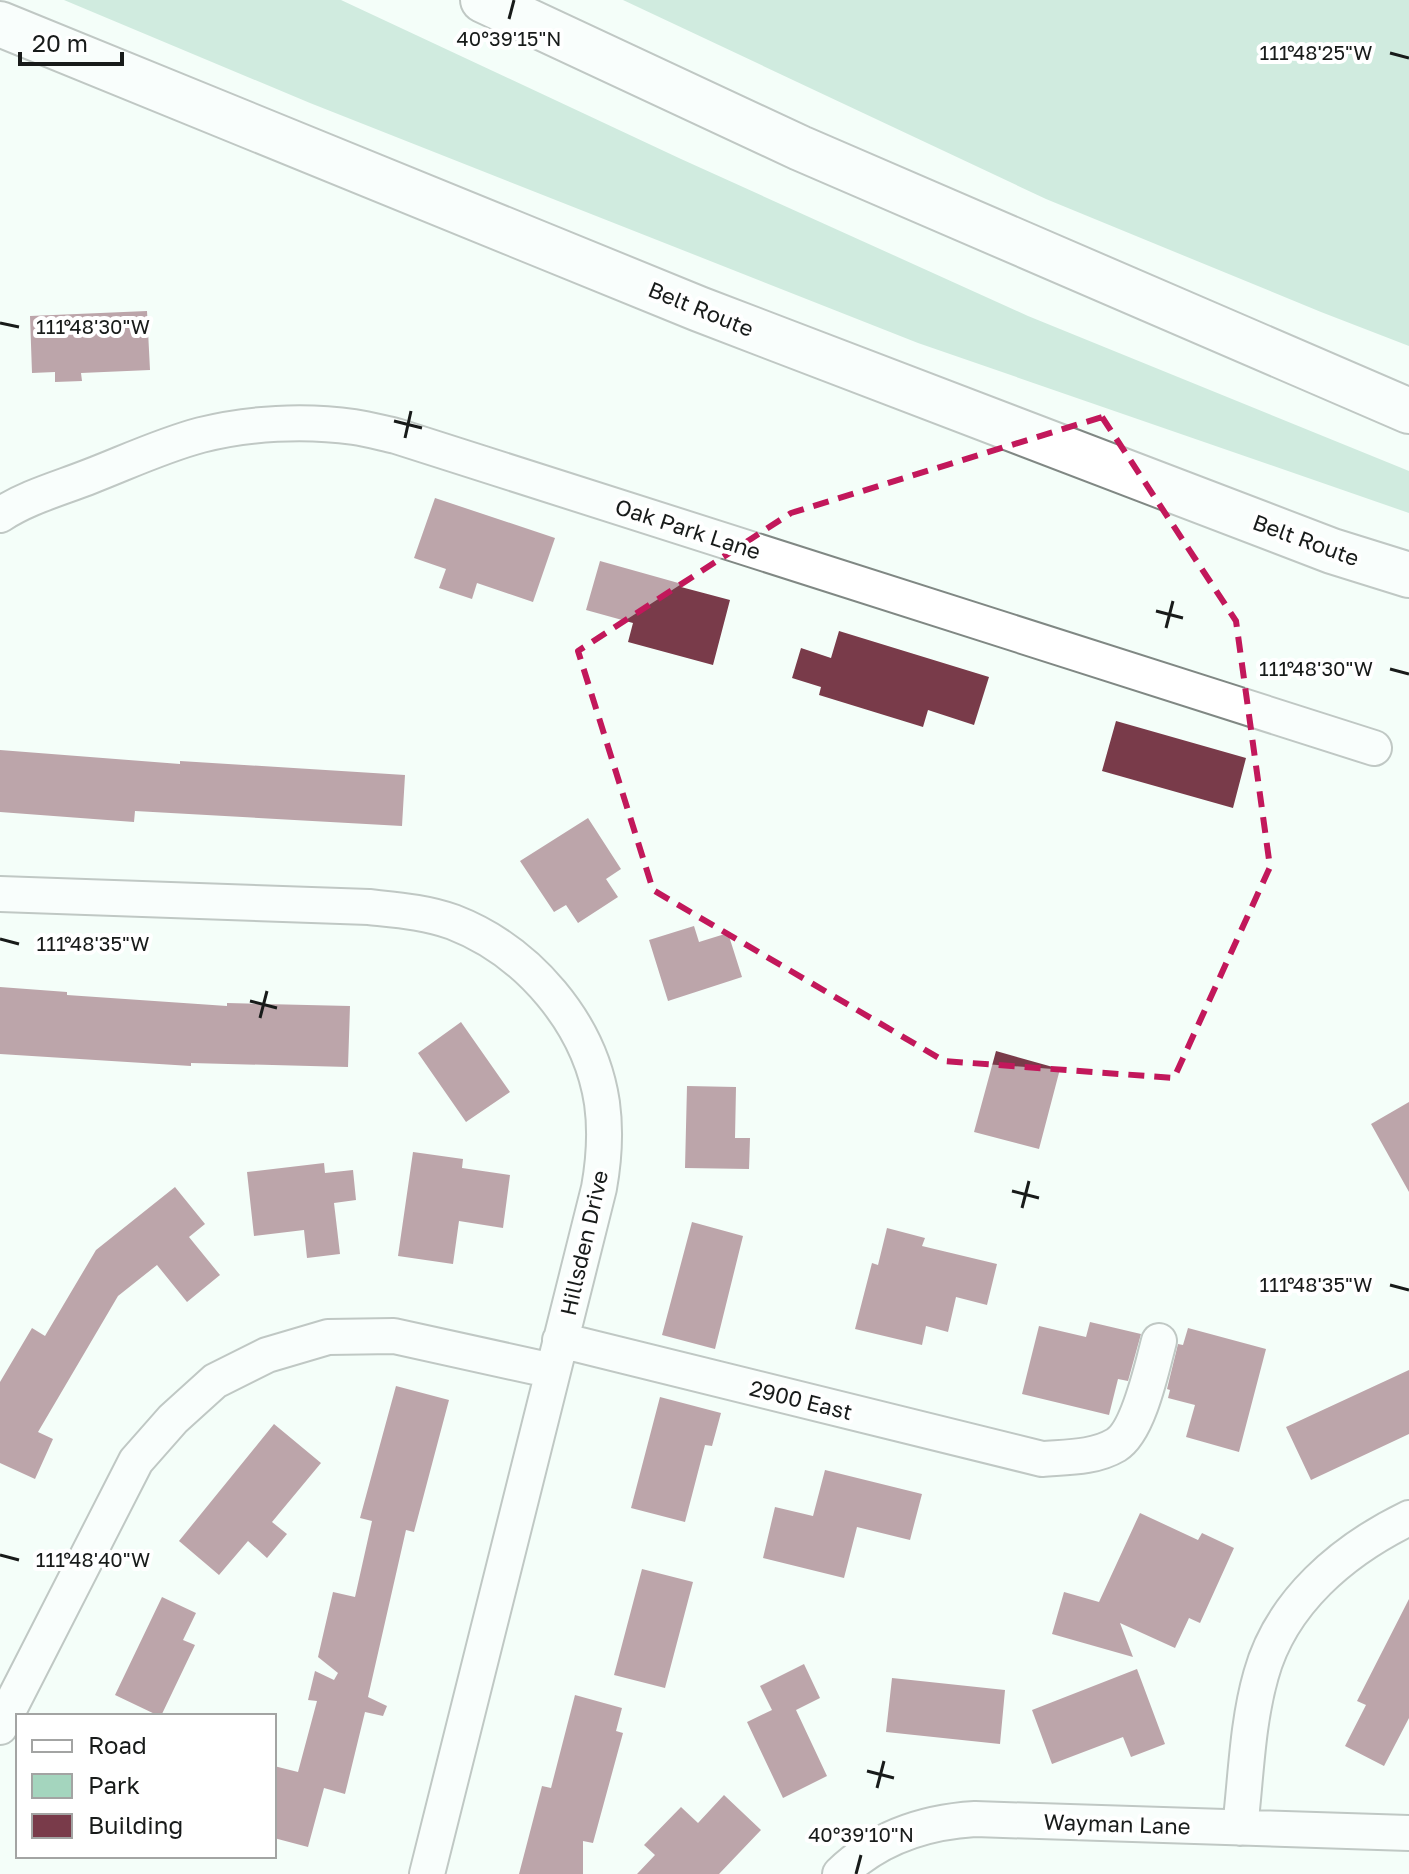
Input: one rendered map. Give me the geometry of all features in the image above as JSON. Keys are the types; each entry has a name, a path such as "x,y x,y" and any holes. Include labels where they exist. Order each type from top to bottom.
{"highway":[{"path":"483,0 800,148 1409,411"},
{"name":"Belt Route","path":"0,24 699,309 1332,551 1409,575"}],"street":[{"name":"Oak Park Lane","path":"0,515 153,451 203,435 274,424 354,427 396,436 1374,748"},
{"name":"Hillsden Drive","path":"0,894 369,907 425,914 452,922 505,950 527,968 567,1016 584,1044 596,1075 602,1103 604,1160 599,1188 427,1874"},
{"name":"2900 East","path":"0,1727 136,1461 173,1419 215,1381 267,1355 328,1337 394,1336 557,1356 1042,1459 1088,1455 1118,1444 1139,1414 1159,1341"},
{"path":"1240,1828 1254,1703 1261,1673 1280,1630 1307,1592 1328,1570 1374,1537 1409,1518"},
{"name":"Wayman Lane","path":"840,1874 871,1849 897,1836 950,1821 975,1819 1409,1833"}],"highlighted area":[{"path":"1102,417 1236,621 1270,867 1174,1078 944,1061 653,890 578,651 791,513"}],"green space":[{"path":"64,0 341,0 1028,316 1409,471 1409,513 918,343 310,103"},
{"path":"623,0 1409,0 1409,346 1046,199"}],"building":[{"path":"147,311 150,370 81,373 82,381 55,382 55,372 32,373 30,316"},
{"path":"435,498 555,538 533,602 477,583 472,599 439,588 446,569 414,558"},
{"path":"600,561 730,600 713,665 628,642 633,623 586,610"},
{"path":"839,631 989,677 974,725 928,710 923,727 819,695 821,687 792,678 801,648 831,658"},
{"path":"1116,721 1246,758 1233,808 1102,771"},
{"path":"0,750 180,764 180,761 405,775 402,826 135,811 134,822 0,812"},
{"path":"588,818 621,869 606,879 618,897 578,923 566,905 554,912 520,861"},
{"path":"694,926 699,942 728,933 742,977 668,1001 649,940"},
{"path":"0,987 227,1006 227,1003 350,1006 348,1067 191,1063 191,1066 0,1054"},
{"path":"461,1022 510,1092 466,1122 418,1053"},
{"path":"996,1051 1060,1069 1039,1149 974,1132"},
{"path":"687,1086 736,1087 735,1138 750,1138 749,1169 685,1168"},
{"path":"1409,1102 1409,1192 1371,1124"},
{"path":"413,1152 463,1159 462,1168 510,1175 503,1228 459,1221 453,1264 398,1256"},
{"path":"324,1163 325,1173 353,1170 356,1200 334,1203 340,1254 307,1258 304,1230 254,1236 247,1172"},
{"path":"175,1187 205,1224 189,1237 220,1275 187,1302 157,1265 118,1296 38,1432 53,1439 35,1479 0,1463 0,1382 32,1328 45,1336 96,1250"},
{"path":"692,1222 743,1236 715,1349 662,1335"},
{"path":"887,1228 925,1238 922,1246 997,1264 987,1305 956,1297 948,1332 926,1326 922,1345 855,1329 872,1263 878,1265"},
{"path":"1090,1322 1141,1334 1128,1381 1118,1379 1109,1415 1022,1394 1039,1326 1086,1337"},
{"path":"1188,1328 1266,1349 1239,1452 1186,1437 1195,1405 1168,1398 1170,1390 1167,1389 1178,1344 1183,1345"},
{"path":"1409,1370 1409,1434 1311,1480 1286,1427"},
{"path":"396,1386 449,1400 414,1532 406,1530 368,1697 387,1706 383,1716 365,1712 345,1794 324,1788 308,1847 276,1839 276,1766 298,1772 317,1701 308,1700 315,1671 334,1680 338,1673 318,1657 333,1592 355,1597 372,1521 360,1518"},
{"path":"660,1397 721,1413 712,1446 705,1445 685,1522 631,1508"},
{"path":"274,1424 321,1463 272,1522 287,1534 267,1558 248,1541 219,1575 179,1541"},
{"path":"825,1470 922,1494 910,1540 857,1527 844,1578 763,1558 775,1507 813,1516"},
{"path":"1140,1513 1198,1540 1202,1533 1234,1548 1200,1623 1189,1618 1175,1648 1120,1623 1133,1657 1052,1634 1064,1592 1099,1602"},
{"path":"642,1569 693,1582 665,1688 614,1675"},
{"path":"162,1597 196,1613 183,1640 195,1645 162,1714 155,1714 115,1695"},
{"path":"1409,1599 1409,1718 1384,1766 1345,1746 1366,1705 1357,1701"},
{"path":"804,1664 820,1698 796,1710 827,1776 783,1798 747,1722 772,1710 760,1686"},
{"path":"1137,1669 1165,1744 1131,1757 1123,1737 1052,1764 1032,1710"},
{"path":"892,1678 1005,1690 1000,1744 886,1732"},
{"path":"575,1695 622,1708 616,1731 623,1733 593,1843 583,1841 583,1874 519,1874 542,1786 551,1788"},
{"path":"724,1795 761,1830 719,1874 637,1874 655,1855 644,1845 681,1807 698,1823"}]}
